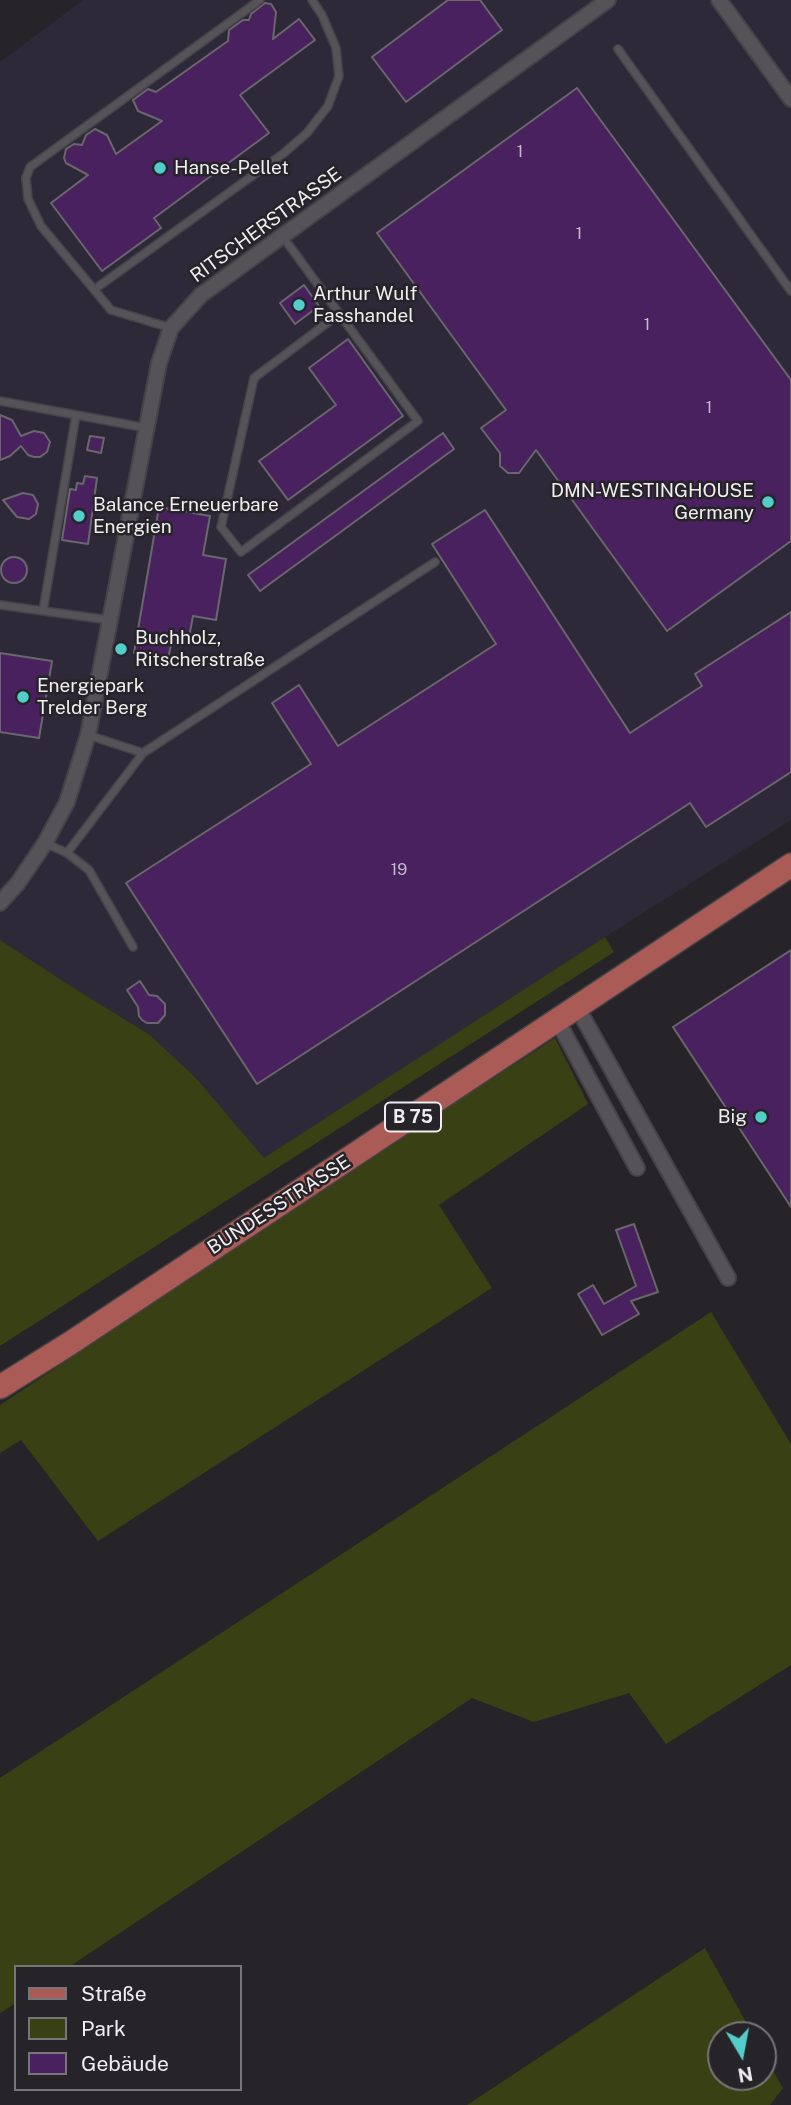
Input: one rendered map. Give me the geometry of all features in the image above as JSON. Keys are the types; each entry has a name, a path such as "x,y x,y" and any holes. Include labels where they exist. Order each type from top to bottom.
{"main road":[{"name":"BUNDESSTRASSE","path":"0,1387 69,1344 791,865"}],"street":[{"name":"RITSCHERSTRASSE","path":"0,903 19,883 45,843 66,802 88,735 159,363 171,328 201,295 608,0"},
{"path":"719,0 791,99"},
{"path":"577,1007 728,1278"},
{"path":"557,1020 637,1168"}],"lane":[{"path":"171,328 111,310 41,226 28,200 26,178 30,167 260,0"},
{"path":"95,289 284,153 307,133 328,106 339,76 336,48 322,15 312,0"},
{"path":"618,49 791,291"},
{"path":"282,236 418,421 241,552 222,527 254,378 339,314"},
{"path":"0,401 147,428"},
{"path":"43,611 76,415"},
{"path":"67,853 143,753 435,562"},
{"path":"0,605 109,620"},
{"path":"88,735 143,753"},
{"path":"45,843 67,853 89,870 133,947"}],"shaded area":[{"path":"83,0 791,0 791,820 605,937 264,1159 196,1078 150,1035 0,940 0,62"}],"green space":[{"path":"605,937 614,952 0,1346 0,940 150,1035 196,1078 264,1158"},
{"path":"555,1038 588,1104 439,1205 492,1288 98,1541 21,1440 0,1453 0,1405"},
{"path":"711,1312 791,1444 791,1665 666,1744 629,1693 534,1722 472,1698 72,1965 14,1965 14,2004 0,2013 0,1778"},
{"path":"705,1948 745,2021 707,2021 707,2091 777,2091 777,2078 783,2088 770,2105 467,2105"}],"building":[{"path":"448,0 480,0 502,30 406,102 372,57"},
{"name":"Hanse-Pellet","path":"265,3 271,4 276,12 273,39 299,19 315,40 240,95 269,133 154,218 161,228 102,271 51,203 88,175 66,163 66,149 74,144 82,145 86,135 95,129 107,135 116,154 162,121 138,111 133,100 148,89 156,92 228,41 229,30 243,20 249,20 251,14"},
{"path":"577,88 791,380 791,541 667,631 536,450 519,473 508,473 500,466 500,453 481,428 506,410 377,233"},
{"name":"Arthur Wulf Fasshandel","path":"304,285 319,306 295,324 280,303"},
{"path":"348,339 403,416 288,500 259,461 336,405 309,368"},
{"path":"0,415 12,420 21,436 34,431 44,433 50,442 47,452 40,457 34,457 28,455 21,446 10,456 0,460"},
{"path":"443,433 454,449 260,591 248,575"},
{"path":"90,436 104,438 101,453 87,450"},
{"name":"Balance Erneuerbare Energien","path":"85,476 97,478 88,544 62,540 70,489 76,490 77,483 83,484"},
{"path":"23,493 33,495 38,504 36,514 29,519 17,517 3,500"},
{"path":"159,507 210,516 203,555 226,559 216,620 193,616 188,643 172,640 168,659 134,653"},
{"path":"485,510 630,733 702,686 695,674 791,612 791,772 706,827 690,803 257,1084 126,883 311,764 272,703 299,685 338,746 496,644 432,544"},
{"path":"14,557 23,561 27,570 23,579 14,583 5,579 1,570 5,561"},
{"name":"Energiepark Trelder Berg","path":"0,653 52,661 39,738 0,732"},
{"name":"Big","path":"791,950 791,1207 673,1027"},
{"path":"140,981 149,995 157,996 165,1004 165,1015 158,1023 142,1020 138,1007 127,990"},
{"path":"634,1224 658,1292 631,1301 639,1314 602,1335 578,1294 593,1285 604,1304 636,1286 616,1230"}],"place":[{"name":"Hanse-Pellet","path":"160,168"},
{"name":"Arthur Wulf Fasshandel","path":"299,305"},
{"name":"DMN-WESTINGHOUSE Germany","path":"768,502"},
{"name":"Balance Erneuerbare Energien","path":"79,516"},
{"name":"Buchholz, Ritscherstraße","path":"121,649"},
{"name":"Energiepark Trelder Berg","path":"23,697"},
{"name":"Big","path":"761,1117"}]}
